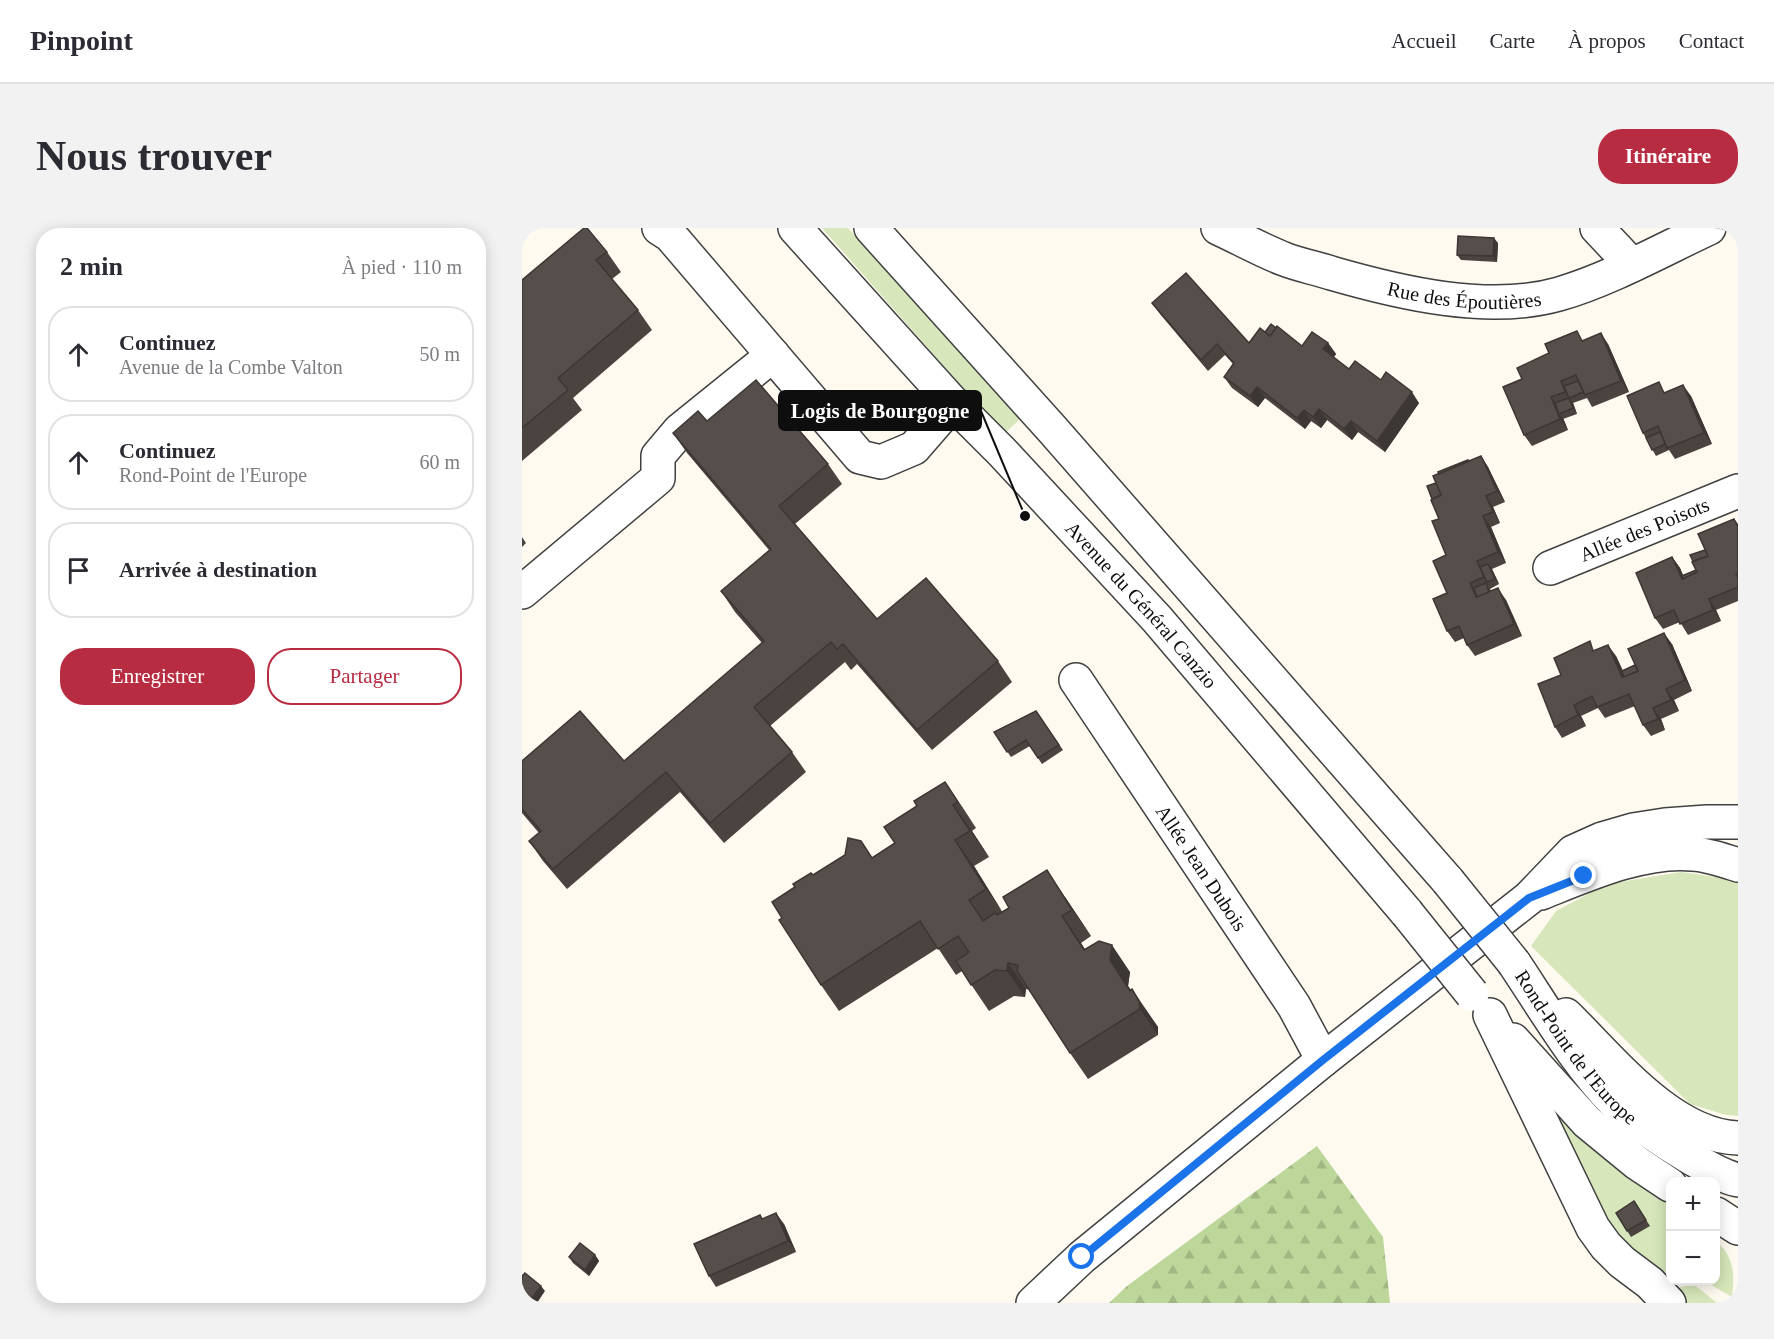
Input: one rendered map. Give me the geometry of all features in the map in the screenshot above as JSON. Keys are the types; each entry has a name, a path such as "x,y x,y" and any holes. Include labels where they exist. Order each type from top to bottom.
{"street":[{"path":"659,228 670,235 860,457 881,462 914,448 953,403"},
{"name":"Avenue du Général Canzio","path":"795,228 953,403 1002,452 1157,618 1407,913 1481,1005"},
{"path":"871,228 1052,429 1449,881 1514,963"},
{"name":"Rue des Époutières","path":"1218,228 1285,259 1359,281 1445,299 1488,302 1527,301 1559,294 1632,265 1709,228"},
{"path":"1597,228 1632,265"},
{"path":"522,592 658,478 658,456 680,430 773,355"},
{"name":"Allée des Poisots","path":"1551,568 1738,491"},
{"name":"Allée Jean Dubois","path":"1076,680 1294,1006 1323,1060"},
{"path":"1033,1303 1082,1257 1323,1060 1529,898 1573,852 1602,839 1665,825 1738,822"},
{"path":"1529,898 1679,842 1738,842"},
{"path":"1618,865 1682,853 1719,858 1738,865"},
{"name":"Rond-Point de l'Europe","path":"1514,963 1648,1096 1671,1114 1698,1129 1738,1138"},
{"name":"Rond-Point de l'Europe","path":"1514,963 1573,1052 1617,1105 1636,1122 1667,1143 1712,1170 1738,1180"},
{"path":"1481,1005 1584,1214 1606,1246 1622,1262 1650,1282 1669,1303"},
{"name":"Rond-Point de l'Europe","path":"1481,1005 1587,1122 1637,1163 1666,1182"},
{"path":"1720,1217 1738,1228"}],"green space":[{"path":"822,228 848,228 1020,419 1004,434"},
{"path":"1681,872 1738,880 1738,1116 1726,1115 1690,1104 1531,946 1556,911 1607,884"},
{"path":"1534,1086 1666,1198 1666,1271 1660,1278 1621,1246"},
{"path":"1317,1146 1383,1237 1390,1303 1109,1303 1127,1286"},
{"path":"1720,1245 1727,1253 1732,1266 1732,1297 1711,1285 1720,1285"},
{"path":"1696,1286 1717,1303 1682,1303 1674,1289"}],"building":[{"path":"584,228 587,228 607,252 596,260 638,310 558,378 568,390 522,428 522,280"},
{"path":"1458,236 1494,238 1493,256 1457,255"},
{"path":"1186,273 1249,343 1260,328 1270,336 1277,326 1302,346 1312,332 1328,343 1323,349 1349,369 1355,361 1381,380 1386,372 1412,392 1377,441 1351,421 1344,429 1319,409 1313,417 1304,410 1297,418 1257,387 1250,396 1224,377 1234,363 1217,344 1201,360 1152,303"},
{"path":"1271,324 1276,328 1270,336 1265,332"},
{"path":"1577,331 1582,341 1601,333 1621,381 1585,395 1576,375 1561,381 1565,392 1551,397 1560,419 1524,435 1503,387 1522,379 1517,368 1549,353 1545,344"},
{"path":"756,380 828,464 779,506 877,619 926,578 998,661 917,730 843,644 837,649 831,642 754,707 792,752 710,823 666,772 553,869 529,841 541,831 522,809 522,761 580,711 624,761 764,641 721,591 771,549 673,433 698,411 707,421"},
{"path":"1578,381 1583,392 1569,398 1564,386"},
{"path":"1659,382 1664,393 1683,385 1704,433 1667,448 1658,426 1643,433 1627,396"},
{"path":"1569,398 1573,408 1559,414 1555,403"},
{"path":"1660,432 1665,444 1652,450 1646,438"},
{"path":"1481,456 1497,491 1486,496 1493,512 1483,516 1498,552 1477,561 1484,577 1470,583 1476,597 1498,588 1514,624 1467,645 1459,626 1447,631 1433,599 1447,593 1433,561 1446,555 1432,521 1439,519 1431,500 1441,495 1433,476"},
{"path":"1468,460 1439,474 1438,472"},
{"path":"1436,483 1441,495 1432,499 1427,486"},
{"path":"1734,519 1738,527 1738,573 1736,574 1738,587 1709,599 1713,610 1680,624 1674,610 1655,618 1636,573 1672,557 1682,579 1697,572 1692,562 1708,556 1698,534"},
{"path":"1705,550 1708,556 1693,561 1690,555"},
{"path":"1488,564 1495,579 1487,582 1480,567"},
{"path":"1696,570 1697,572 1683,579 1682,576"},
{"path":"1486,583 1489,592 1477,597 1474,588"},
{"path":"1664,633 1685,680 1666,689 1671,700 1653,708 1658,719 1643,725 1629,694 1597,707 1592,696 1574,705 1578,715 1555,727 1538,684 1561,675 1554,658 1590,641 1593,651 1608,645 1622,677 1638,671 1628,649"},
{"path":"1635,665 1638,671 1624,677 1622,671"},
{"path":"1036,711 1059,745 1038,758 1026,740 1007,752 994,732"},
{"path":"945,782 958,802 953,805 970,831 955,840 986,889 969,900 983,921 1009,908 1003,897 1047,870 1072,910 1062,916 1084,950 1099,941 1112,945 1110,960 1130,991 1132,989 1139,1001 1140,1009 1070,1053 1017,971 1018,965 1008,963 1007,971 995,970 971,985 956,961 969,952 958,936 938,949 920,921 821,985 779,920 782,918 772,902 795,887 793,884 811,873 813,875 845,855 848,838 861,841 872,858 895,843 884,827 917,806 914,801"},
{"path":"1634,1201 1646,1220 1627,1231 1616,1213"},
{"path":"776,1213 788,1241 709,1276 694,1244 760,1215 762,1219"},
{"path":"580,1243 595,1255 585,1270 569,1257"},
{"path":"525,1273 541,1286 528,1303 522,1298 522,1276"}],"place":[{"name":"Logis de Bourgogne","path":"1025,516"}],"route":[{"path":"1082,1257 1323,1060 1529,898 1584,876"}]}
